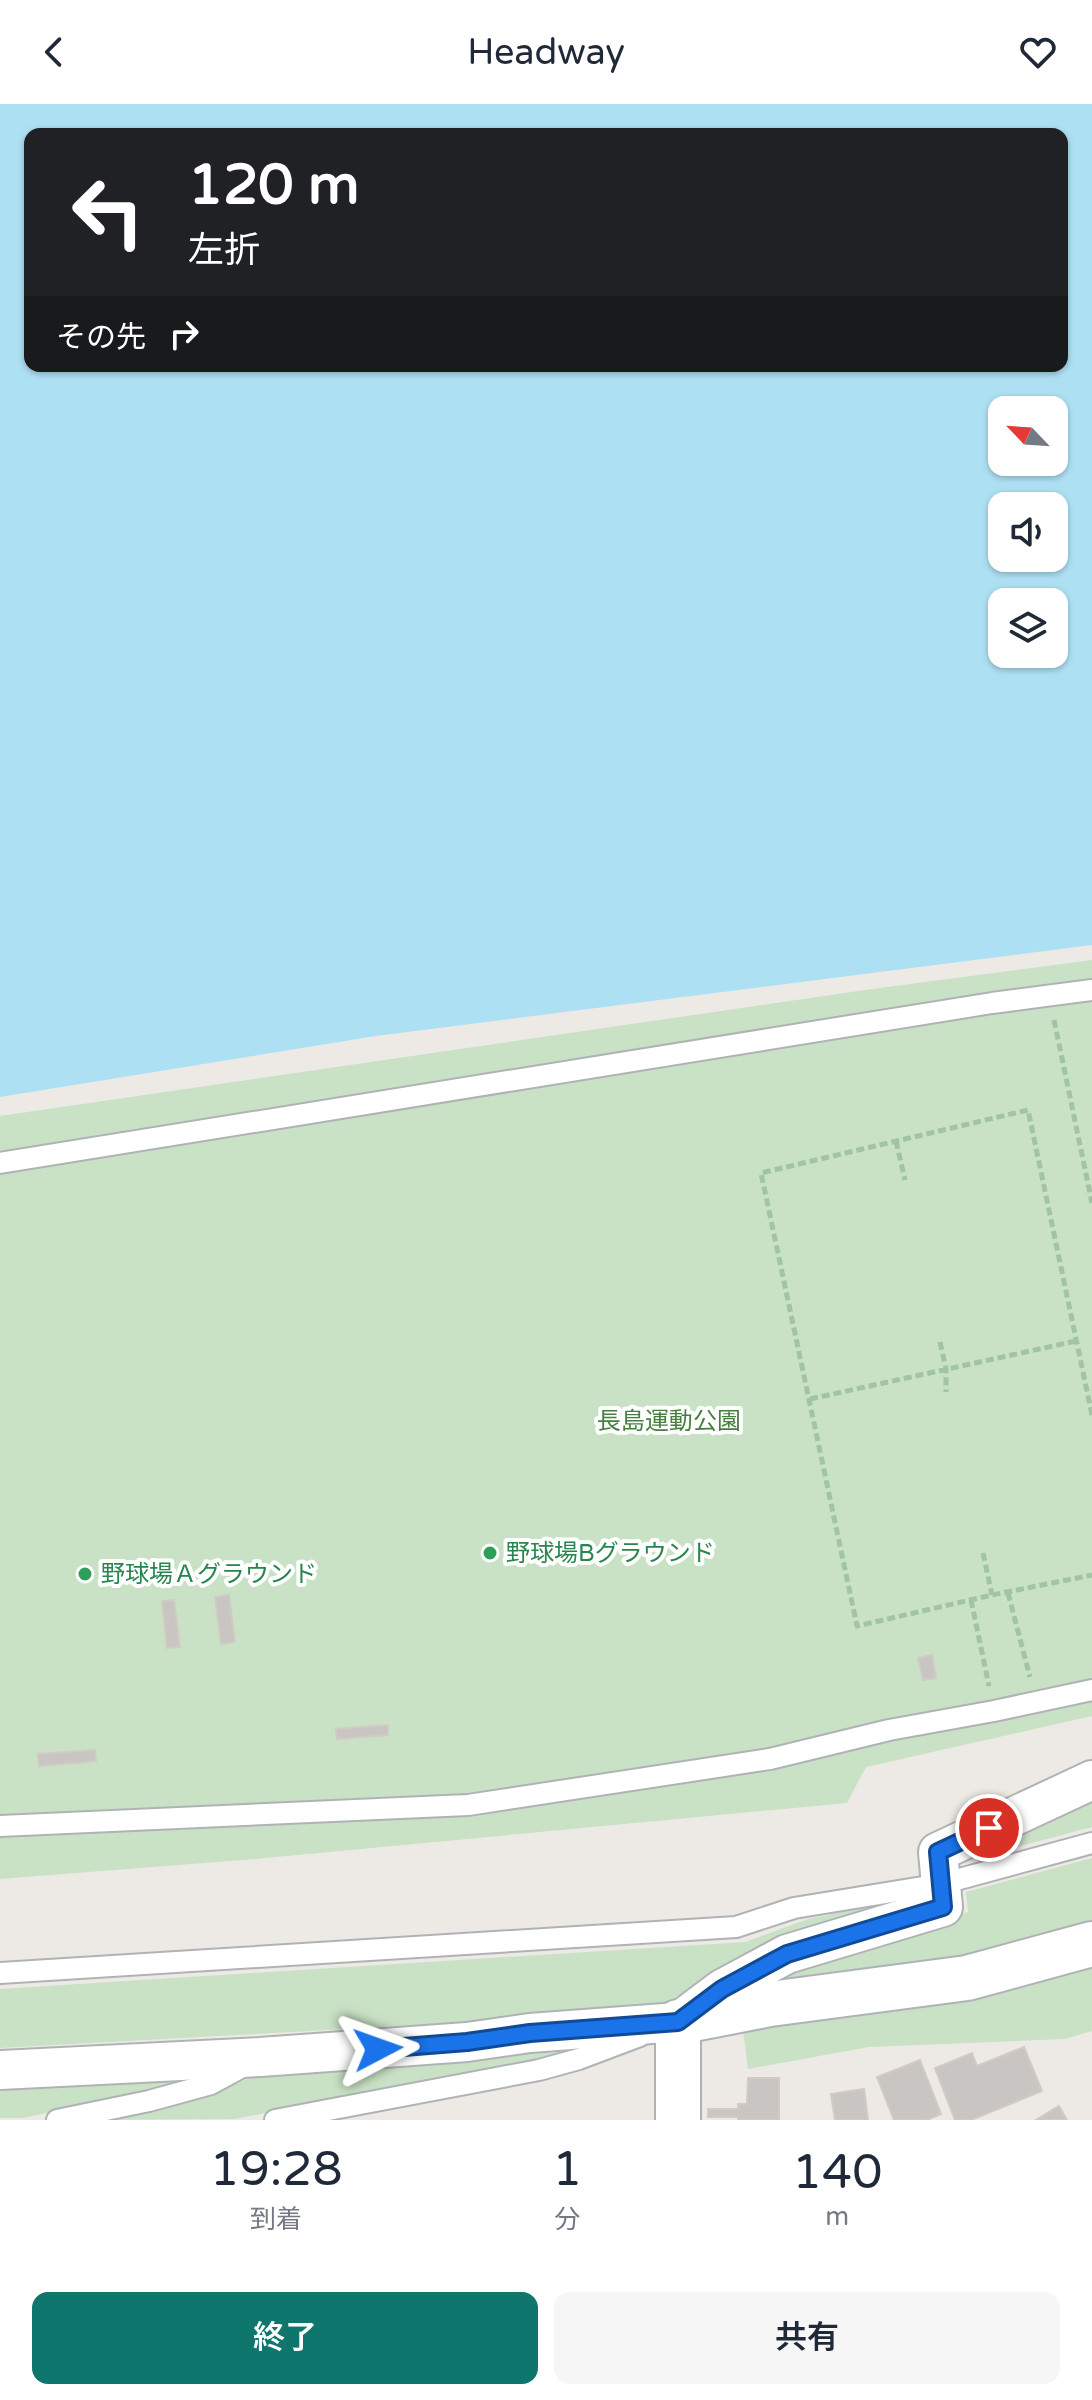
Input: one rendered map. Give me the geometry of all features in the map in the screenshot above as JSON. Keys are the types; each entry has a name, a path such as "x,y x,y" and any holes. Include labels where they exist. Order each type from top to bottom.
{"street":[{"path":"678,2022 722,1989 787,1954 943,1907 938,1852 1092,1780"},
{"path":"0,2070 260,2057 678,2022 770,2004 967,1978 1092,1944"},
{"path":"678,2022 678,2120"}],"lane":[{"path":"0,1163 1092,990"},
{"path":"0,1826 468,1805 770,1759 889,1730 1092,1690"},
{"path":"0,1973 736,1927 794,1908 941,1884 1092,1843"},
{"path":"275,2120 539,2070 579,2059 678,2022"},
{"path":"57,2120 149,2101 211,2084 260,2057"}],"path":[{"path":"1049,996 1092,1203"},
{"path":"1092,1415 1028,1110 761,1173 857,1626 1092,1575"},
{"path":"896,1141 905,1180"},
{"path":"810,1399 1076,1341"},
{"path":"940,1342 946,1369 946,1392"},
{"path":"983,1553 992,1595"},
{"path":"1008,1593 1036,1701"},
{"path":"971,1600 994,1711"}],"green space":[{"name":"長島運動公園","path":"1092,960 1092,1716 866,1767 847,1803 255,1859 0,1879 0,1116 865,990"},
{"path":"1092,1803 1092,1827 976,1858"},
{"path":"1092,1858 1092,1927 972,1959 783,1982 792,1972 968,1912 966,1892"},
{"path":"916,1897 731,1966 661,2005 473,2022 0,2048 0,1989 745,1942 808,1919"},
{"path":"1092,1958 1092,2031 1065,2039 869,2047 748,2069 743,2030"},
{"path":"579,2051 235,2119 84,2120 219,2092 266,2070"},
{"path":"212,2072 203,2080 23,2118 0,2118 0,2077"}],"water":[{"path":"0,104 1092,104 1092,945 376,1036 0,1097"}],"building":[{"path":"229,1595 235,1642 221,1644 215,1597"},
{"path":"174,1600 180,1647 167,1648 162,1601"},
{"path":"932,1655 936,1678 923,1680 918,1658"},
{"path":"388,1725 388,1735 337,1739 336,1729"},
{"path":"95,1750 96,1761 39,1766 38,1754"},
{"path":"1024,2047 1042,2091 971,2120 955,2120 935,2068 972,2053 977,2066"},
{"path":"920,2060 941,2114 927,2120 894,2120 877,2077"},
{"path":"748,2078 779,2078 779,2120 708,2117 708,2109 738,2109 738,2104 747,2104"},
{"path":"864,2089 868,2120 835,2120 831,2094"},
{"path":"1059,2106 1067,2120 1036,2120"}],"place":[{"name":"野球場Bグラウンド","path":"490,1553"},
{"name":"野球場Ａグラウンド","path":"85,1574"}],"route":[{"path":"378,2049 678,2022 722,1989 787,1954 943,1907 938,1852 989,1828"}]}
